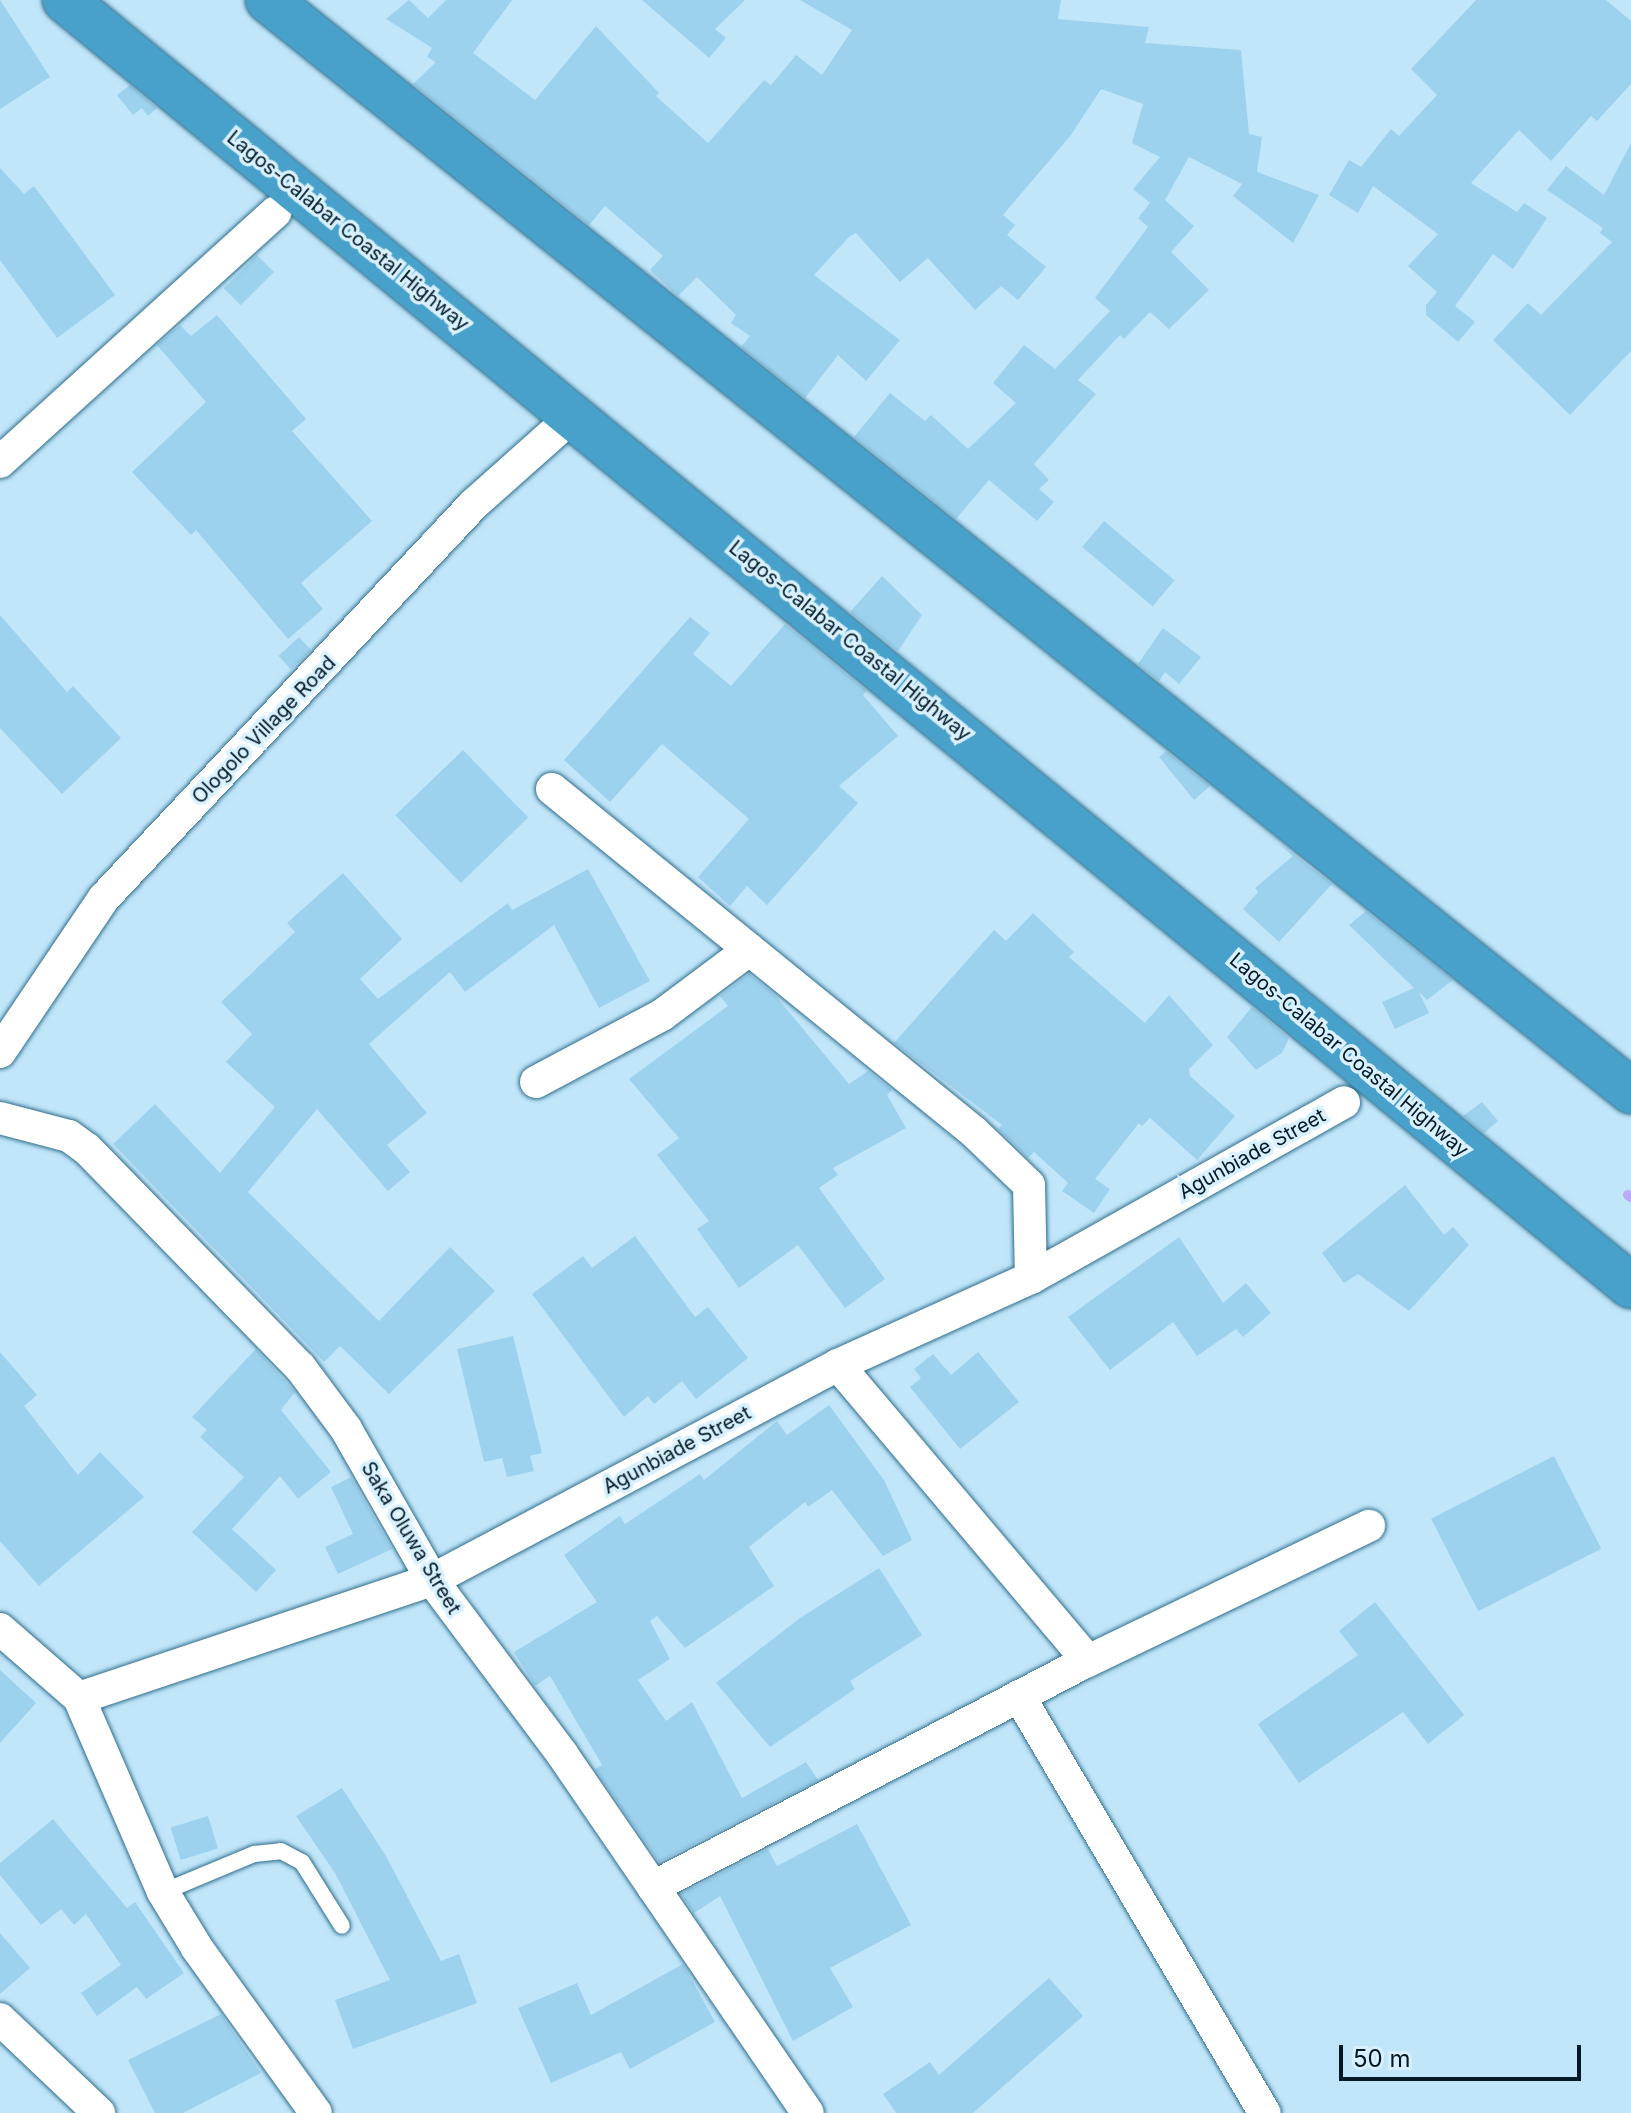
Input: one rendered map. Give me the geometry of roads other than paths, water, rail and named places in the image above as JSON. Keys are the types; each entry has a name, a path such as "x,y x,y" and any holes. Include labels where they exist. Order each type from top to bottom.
{"highway":[{"name":"Lagos-Calabar Coastal Highway","path":"65,0 1631,1286"},
{"path":"268,0 1631,1091"}],"street":[{"path":"0,462 276,212"},
{"name":"Ologolo Village Road","path":"0,1052 104,898 474,504 556,431"},
{"path":"552,789 974,1132 1029,1185 1031,1278"},
{"path":"536,1082 662,1015 749,950"},
{"name":"Agunbiade Street","path":"79,1698 432,1580 838,1365 1031,1278 1344,1102"},
{"name":"Saka Oluwa Street","path":"0,1118 69,1136 87,1149 300,1367 346,1429 432,1580 562,1754 808,2113"},
{"path":"838,1365 1088,1661"},
{"path":"653,1887 1088,1661 1369,1526"},
{"path":"0,1629 79,1698 163,1892 197,1948 316,2113"},
{"path":"1019,1696 1265,2113"},
{"path":"0,2019 99,2113"}],"lane":[{"path":"163,1892 254,1854 281,1851 302,1862 342,1926"}]}
